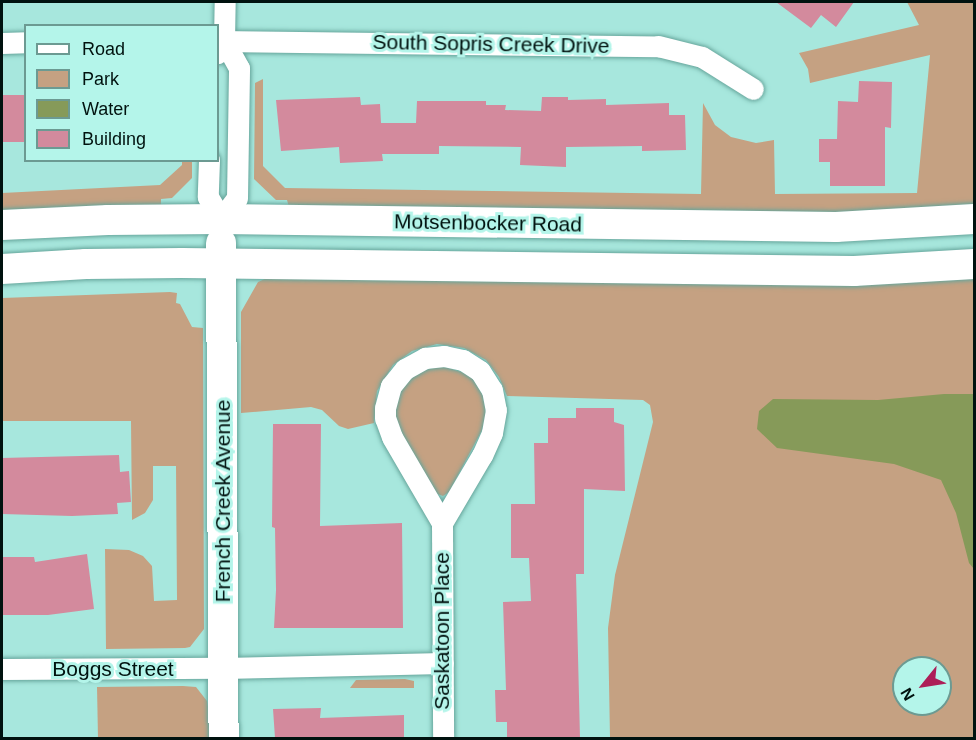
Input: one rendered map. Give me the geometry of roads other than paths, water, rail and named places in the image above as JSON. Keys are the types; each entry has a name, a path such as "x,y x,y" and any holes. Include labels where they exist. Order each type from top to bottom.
{"main road":[{"name":"Motsenbocker Road","path":"2,225 99,220 221,219 836,227 975,219"},
{"name":"French Creek Avenue","path":"221,219 224,738"},
{"path":"2,269 86,264 222,264 827,271 975,264"}],"street":[{"path":"208,162 208,197 221,219 237,198 239,68 220,45 225,2"},
{"path":"2,43 24,42"},
{"name":"South Sopris Creek Drive","path":"220,45 658,46 702,57 753,89"},
{"name":"Saskatoon Place","path":"442,523 482,455 492,432 496,410 492,390 480,371 463,360 444,356 425,358 405,369 392,386 385,408 385,418 392,437 442,523 443,738"},
{"name":"Boggs Street","path":"2,669 224,668 443,663"}],"water":[{"path":"944,394 974,394 974,569 969,563 956,513 941,480 894,464 777,448 757,429 759,411 773,399 878,400"}]}
